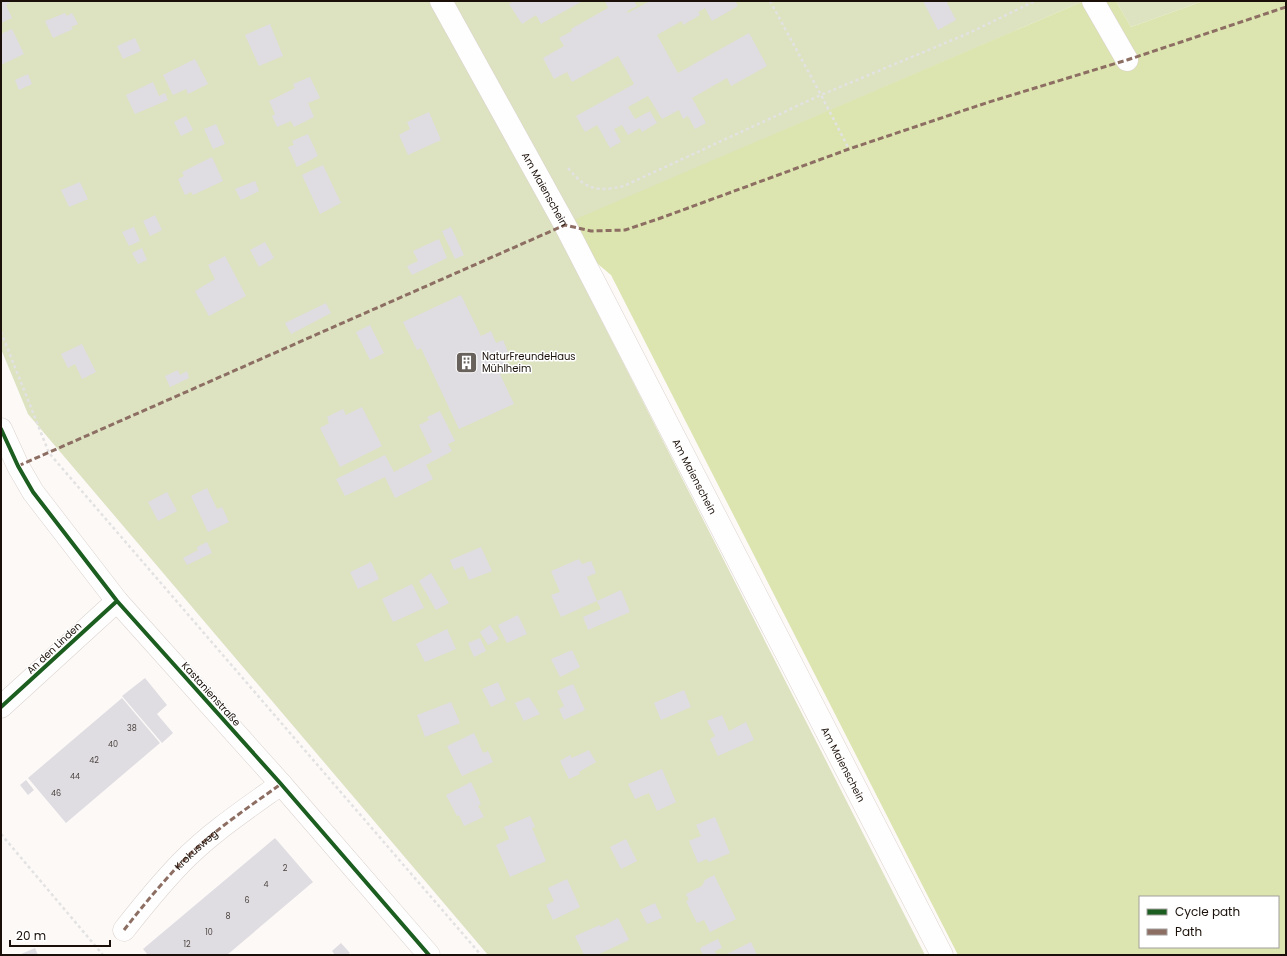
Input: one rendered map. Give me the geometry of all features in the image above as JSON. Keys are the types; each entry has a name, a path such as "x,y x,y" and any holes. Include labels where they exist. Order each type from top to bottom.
{"street":[{"name":"Am Maienschein","path":"441,1 565,225 942,955"},
{"path":"1093,1 1127,60"},
{"name":"Kastanienstraße","path":"1,429 18,466 33,492 117,601 281,784 429,955"},
{"name":"An den Linden","path":"1,707 117,601"},
{"name":"Krokusweg","path":"124,930 154,892 181,863 210,837 281,784"}],"path":[{"path":"770,1 822,95 849,149"},
{"path":"567,166 574,175 585,184 597,190 609,190 624,186 822,95 969,33 1036,1"},
{"path":"1,332 48,452 481,955"},
{"path":"1,834 103,955"}],"green space":[{"path":"1,1 1084,1 555,229 925,955 488,955 28,414 1,349"},
{"path":"1084,1 1116,1 1131,27 1203,1 1286,1 1286,955 958,955 611,275 555,228"},
{"path":"1116,1 1203,1 1131,27"}],"building":[{"path":"1,1 9,1 10,3 6,5 12,18 1,23"},
{"path":"511,1 583,1 541,24 536,15 522,24 509,4 512,2"},
{"path":"605,1 634,1 637,6 627,11 628,13 650,1 735,1 738,6 712,21 705,8 698,12 700,15 683,25 682,21 657,35 678,73 749,33 767,66 731,86 727,78 692,98 706,123 695,129 688,116 683,119 679,110 662,119 648,96 628,107 635,119 650,111 657,123 642,132 640,128 628,135 622,125 614,129 621,142 610,148 597,125 585,132 576,116 634,84 618,56 572,82 567,72 554,79 543,58 564,46 559,38 572,31 571,29 608,8"},
{"path":"923,1 946,1 956,20 938,30"},
{"path":"65,13 67,16 72,13 78,24 71,27 73,29 53,38 45,21"},
{"path":"270,24 283,56 259,66 245,35"},
{"path":"12,29 24,54 1,65 1,34"},
{"path":"135,38 141,51 123,59 117,46"},
{"path":"195,59 208,84 188,94 186,89 173,95 163,75"},
{"path":"28,74 32,84 19,90 15,80"},
{"path":"310,77 320,98 308,103 314,117 294,127 291,121 277,127 272,116 275,114 269,101 295,88 293,84"},
{"path":"153,82 159,96 165,93 168,100 135,114 126,95"},
{"path":"429,112 441,140 408,155 399,135 410,129 407,122"},
{"path":"186,116 193,130 181,136 174,122"},
{"path":"216,124 225,144 213,149 204,129"},
{"path":"308,134 318,156 297,167 288,147 294,145 292,141"},
{"path":"212,157 223,181 193,195 191,192 185,195 178,179 184,176 182,172"},
{"path":"323,165 341,203 320,214 302,175"},
{"path":"255,181 259,191 241,200 235,189"},
{"path":"80,182 88,199 69,207 61,190"},
{"path":"155,215 162,230 150,236 143,221"},
{"path":"134,227 140,241 129,246 122,232"},
{"path":"451,227 464,255 455,259 442,231"},
{"path":"439,239 447,258 412,275 407,266 418,261 413,251"},
{"path":"265,242 274,258 259,267 250,250"},
{"path":"142,248 147,260 138,264 132,253"},
{"path":"225,256 246,296 209,316 195,291 215,279 208,265"},
{"name":"NaturFreundeHaus Mühlheim","path":"461,295 481,336 491,331 496,343 503,340 508,352 502,355 509,370 500,374 514,404 459,429 421,348 417,350 403,322"},
{"path":"326,303 331,313 291,334 285,323"},
{"path":"370,325 384,353 370,360 356,332"},
{"path":"82,344 96,372 82,379 75,364 68,368 61,354"},
{"path":"178,370 180,375 187,371 189,378 170,387 165,376"},
{"path":"362,407 382,446 340,467 320,428 329,423 327,417 343,409 346,415"},
{"path":"440,411 455,441 448,444 452,451 426,465 433,479 395,498 385,477 345,496 336,479 385,455 394,472 432,452 419,425 429,420 427,417"},
{"path":"207,488 217,509 222,507 229,522 208,532 191,496"},
{"path":"167,492 177,511 158,521 148,502"},
{"path":"207,542 212,553 187,565 183,558 198,550 197,547"},
{"path":"481,547 492,571 469,580 463,566 454,570 450,560"},
{"path":"579,559 582,564 591,561 596,573 587,577 597,601 561,617 551,595 560,592 551,571"},
{"path":"371,562 379,579 358,589 350,572"},
{"path":"431,573 449,603 436,610 419,581"},
{"path":"412,584 424,608 393,622 382,599"},
{"path":"621,590 630,612 588,630 583,617 601,609 597,601"},
{"path":"518,615 527,634 507,643 498,625"},
{"path":"490,625 499,639 488,645 480,632"},
{"path":"447,629 456,649 425,662 416,644"},
{"path":"480,638 486,651 474,657 468,643"},
{"path":"572,650 580,667 560,677 551,659"},
{"path":"145,678 167,705 157,714 173,733 162,743 122,696"},
{"path":"498,682 506,700 491,707 482,689"},
{"path":"573,684 585,710 564,720 559,709 564,706 557,691"},
{"path":"684,690 691,707 661,720 654,703"},
{"path":"529,697 540,714 524,721 515,703"},
{"path":"122,698 160,743 66,823 28,778"},
{"path":"451,702 460,723 425,737 417,715"},
{"path":"722,715 729,731 746,722 754,740 718,756 710,739 715,736 707,721"},
{"path":"474,733 483,753 488,751 493,762 462,776 447,746"},
{"path":"589,750 596,762 579,772 580,774 569,779 560,761 570,755 572,758"},
{"path":"662,769 676,802 657,811 649,793 635,799 628,784"},
{"path":"26,780 34,790 28,795 20,785"},
{"path":"471,782 481,804 478,806 484,817 464,826 446,795"},
{"path":"530,816 535,827 532,828 546,861 510,877 496,845 509,839 504,827"},
{"path":"715,817 730,853 709,862 707,859 698,863 689,841 701,836 696,825"},
{"path":"275,838 313,882 227,955 148,955 143,949"},
{"path":"626,839 637,861 621,869 610,847"},
{"path":"714,875 736,919 710,932 704,920 697,923 686,901 689,900 686,894 702,886 705,880"},
{"path":"567,879 580,907 553,920 546,905 554,901 548,888"},
{"path":"655,903 662,918 647,924 640,910"},
{"path":"618,918 629,940 597,955 584,955 575,936 600,925 601,927"},
{"path":"718,939 722,948 715,951 716,955 703,955 700,948"},
{"path":"751,942 757,955 725,955"},
{"path":"341,943 350,953 347,955 335,955 332,951"},
{"path":"35,948 38,955 19,955"}],"marked path":[{"path":"18,466 565,225 591,231 625,230 849,149 986,103 1127,60 1286,7"},
{"path":"124,930 158,888 180,864 229,822 281,784"}],"cycle path":[{"path":"1,429 18,466 33,492 117,601 281,784 429,955"},
{"path":"1,707 117,601"}],"place":[{"name":"NaturFreundeHaus Mühlheim","path":"466,362"}]}
